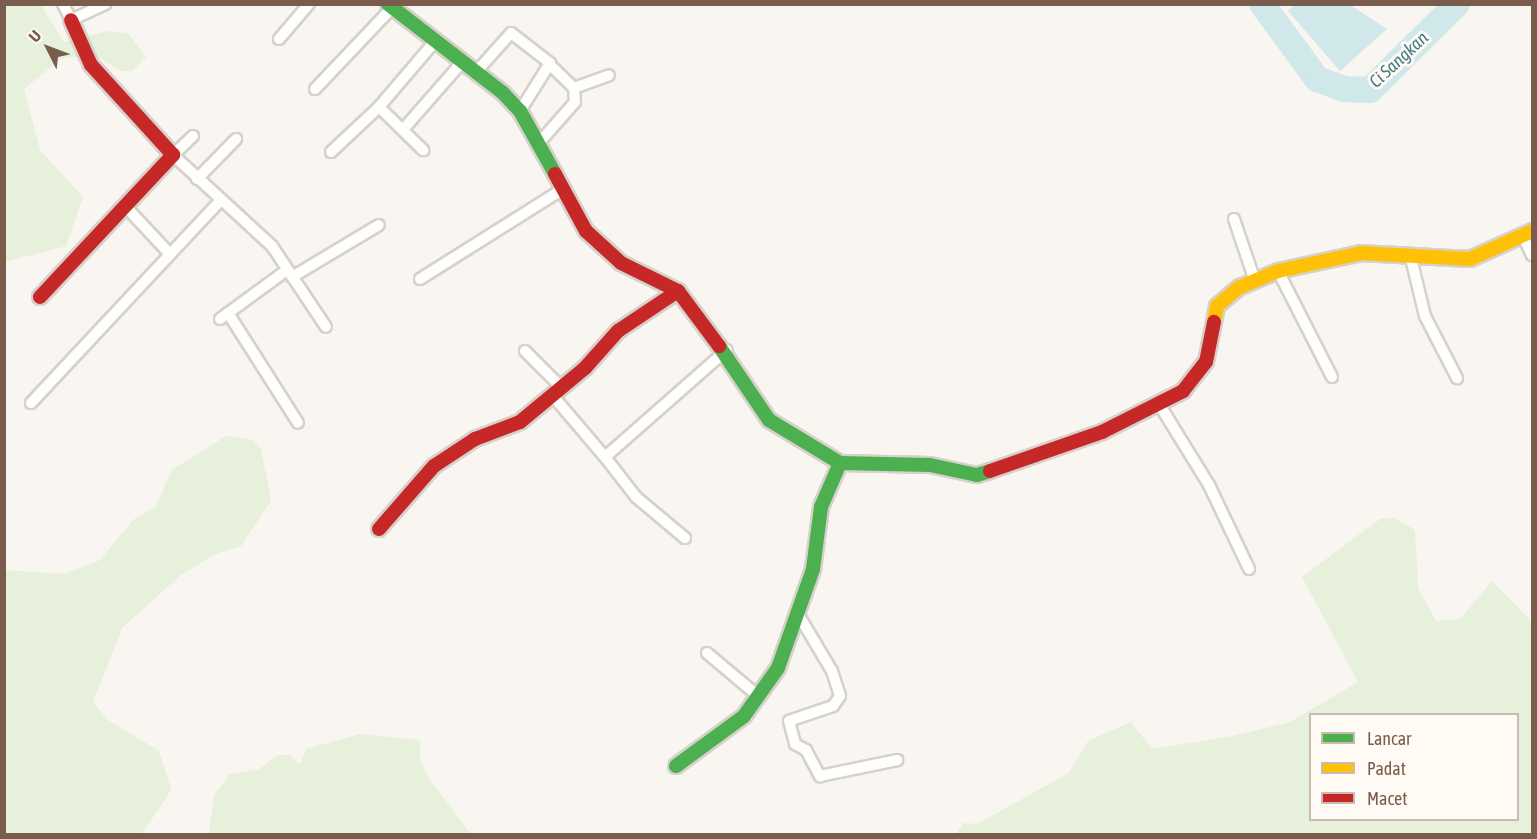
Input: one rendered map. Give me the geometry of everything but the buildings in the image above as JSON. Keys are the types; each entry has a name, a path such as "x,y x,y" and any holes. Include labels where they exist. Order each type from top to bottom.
{"street":[{"path":"63,4 91,65 219,202 272,246 326,327"},
{"path":"71,21 106,4"},
{"path":"279,39 309,4"},
{"path":"315,89 390,6 477,71 520,111 586,231 606,252 678,291 727,350 769,420 840,463 930,465 977,475 1102,432 1159,405 1201,373 1213,315 1222,298 1278,271 1361,253 1470,259 1528,234 1533,255"},
{"path":"477,71 511,33 574,88"},
{"path":"331,152 379,107 436,40"},
{"path":"407,124 463,61"},
{"path":"520,111 551,66"},
{"path":"574,88 609,75"},
{"path":"538,144 572,107 574,88"},
{"path":"379,107 423,150"},
{"path":"40,297 193,136"},
{"path":"197,179 236,140"},
{"path":"420,279 563,189"},
{"path":"31,403 168,252 219,202"},
{"path":"125,206 168,252"},
{"path":"1234,219 1255,281"},
{"path":"298,423 224,316 289,274 379,225"},
{"path":"1410,254 1425,316 1456,378"},
{"path":"1278,271 1332,377"},
{"path":"379,529 434,466 475,439 520,422 558,392 618,331 678,291"},
{"path":"605,457 727,350"},
{"path":"525,351 636,496 685,537"},
{"path":"1159,405 1209,485 1249,569"},
{"path":"676,766 744,716 778,668 813,569 821,507 840,463"},
{"path":"798,614 832,671 840,696 833,706 789,721 795,744 809,754 820,776 897,760"},
{"path":"707,653 758,696"}],"green space":[{"path":"5,5 41,5 64,42 108,31 128,33 146,57 132,71 121,71 94,54 61,59 24,89 40,150 83,197 66,246 5,262"},
{"path":"226,436 253,440 261,449 271,501 241,546 215,554 181,575 122,628 93,702 108,720 159,751 171,789 164,802 141,834 5,834 5,570 64,574 100,560 133,520 156,506 172,470"},
{"path":"1394,518 1415,530 1418,588 1436,621 1460,619 1492,581 1532,622 1532,834 956,834 964,823 977,824 1069,773 1088,741 1131,722 1152,749 1233,736 1290,722 1358,682 1302,577 1380,519"},
{"path":"360,734 420,740 420,760 429,778 471,834 209,834 214,795 230,774 259,769 278,755 290,755 300,764 306,749"}],"water":[{"path":"1294,5 1350,5 1387,29 1340,71 1288,11"}],"waterway":[{"name":"Ci Sangkan","path":"1262,4 1317,79 1344,89 1370,90 1457,4"}],"traffic: fast":[{"path":"388,4 503,93 520,111 555,174"},
{"path":"719,346 769,420 840,463 930,465 977,475 990,471"},
{"path":"676,766 744,716 778,668 813,569 821,507 840,463"}],"traffic: slow":[{"path":"1214,322 1217,306 1240,287 1278,271 1361,253 1470,259 1532,231"}],"traffic: jam":[{"path":"40,297 173,155 91,65 71,20"},
{"path":"555,174 586,231 621,263 678,291 719,346"},
{"path":"379,529 434,466 475,439 520,422 585,368 618,331 678,291"},
{"path":"990,471 1102,432 1183,391 1206,362 1214,322"}]}
